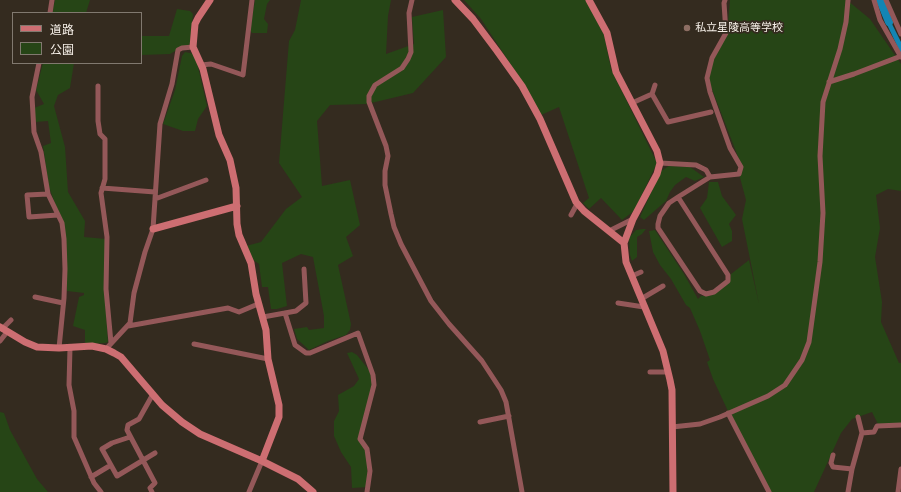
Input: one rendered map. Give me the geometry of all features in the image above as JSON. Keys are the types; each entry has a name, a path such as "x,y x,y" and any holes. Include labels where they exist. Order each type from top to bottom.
{"street":[{"path":"50,12 52,0"},
{"path":"210,0 195,24 193,33 193,47 201,64 219,135 230,160 236,188 237,224 239,235 251,263 258,304 266,330 268,359 279,405 279,416 249,492"},
{"path":"201,64 211,64 243,75 252,0"},
{"path":"412,0 409,13 411,52 408,59 402,68 375,85 369,96 388,156 385,171 385,185 394,227 401,244 431,301 482,361 501,390 506,402 509,416 522,492"},
{"path":"455,0 473,19 522,86 540,118 577,204 624,243"},
{"path":"589,0 607,33 614,65 624,89 657,151 660,163 657,174 633,219 624,243 625,258 663,351 672,390 674,492"},
{"path":"678,197 728,275 728,280 714,292 706,294 700,291 658,228 658,224 660,216 669,203 678,197 710,177 739,174 741,167 730,148 710,92 707,78 712,58 726,33 725,0"},
{"path":"672,427 700,424 768,396 785,385 802,360 808,342 820,262 823,213 820,156 822,102 840,49 846,22 848,0"},
{"path":"829,82 901,56 880,20 874,0"},
{"path":"886,0 901,34"},
{"path":"108,346 128,326 131,316 134,294 153,229 160,124 172,84 178,50 193,47"},
{"path":"39,64 32,97 34,132 41,152 48,194 64,229 65,269 58,348"},
{"path":"632,103 652,94 655,85"},
{"path":"98,86 98,121 100,134 105,139 105,179 102,188 107,237 106,295 108,346"},
{"path":"652,94 668,122 710,112"},
{"path":"660,163 696,165 706,170 710,177"},
{"path":"155,199 206,180"},
{"path":"102,188 155,192"},
{"path":"48,194 27,195 29,217 58,215"},
{"path":"571,215 577,204"},
{"path":"153,229 237,206"},
{"path":"609,230 633,219"},
{"path":"263,317 296,311 306,303 304,269"},
{"path":"632,276 641,272"},
{"path":"641,299 663,286"},
{"path":"35,297 63,303"},
{"path":"618,303 644,307"},
{"path":"128,326 228,308 239,312 258,304"},
{"path":"285,313 295,345 306,353 310,353 358,333 373,375 374,386 360,439 367,449 370,471 367,492"},
{"path":"0,341 3,329 11,320"},
{"path":"3,329 37,347 70,348 108,346 121,357 172,414 200,434 262,461 298,479 313,492"},
{"path":"194,344 268,359"},
{"path":"70,348 69,385 74,411 74,437 91,477 101,492"},
{"path":"650,372 668,372"},
{"path":"152,492 150,488 155,483 127,430 128,425 140,419 153,394"},
{"path":"728,413 768,492"},
{"path":"480,422 509,416"},
{"path":"848,492 852,469 862,433 858,417"},
{"path":"862,433 874,432 877,426 901,425"},
{"path":"130,437 112,443 102,449 117,476 155,453"},
{"path":"833,456 831,463 833,467 852,469"},
{"path":"91,477 111,465"},
{"path":"898,492 901,469"}],"green space":[{"path":"55,0 90,0 86,12 52,12"},
{"path":"255,0 270,0 267,4 264,19 268,24 267,33 252,33 250,30"},
{"path":"301,0 391,0 388,16 386,54 414,44 412,17 443,10 446,57 413,93 367,104 330,105 317,121 322,186 350,180 360,225 346,237 353,256 338,265 351,324 350,330 346,335 328,341 309,350 297,339 294,329 307,327 309,330 324,328 324,316 313,257 301,254 282,263 287,306 271,309 268,287 262,287 259,264 252,259 246,246 261,242 286,209 302,197 279,163 289,41 295,30"},
{"path":"464,0 586,0 604,35 611,69 657,163 634,211 622,220 601,198 589,209 583,203 589,198 559,107 541,115 517,74 481,19"},
{"path":"730,0 847,0 870,19 901,64 901,191 888,189 876,195 880,228 875,257 882,302 881,322 899,363 901,363 901,424 878,424 872,412 852,419 841,433 814,492 769,492 713,379 707,362 710,360 690,308 686,305 653,252 649,231 655,230 684,274 698,299 701,296 710,296 730,278 731,274 749,260 759,304 742,219 746,200 739,174 742,167 708,79 711,63 727,34"},
{"path":"177,9 190,11 193,14 190,43 188,46 182,47 170,54 142,55 142,36 169,36"},
{"path":"185,52 195,54 207,106 198,119 195,131 183,131 163,124 175,90 182,56"},
{"path":"43,64 74,64 70,88 58,95 54,106 65,147 68,192 85,221 84,237 106,239 105,299 108,342 105,343 85,344 85,330 73,326 79,297 84,295 84,293 67,291 62,223 49,187 43,146 51,143 48,121 35,122 34,108 44,104 36,90"},
{"path":"669,166 690,167 704,177 695,181 686,177 675,185 666,201 644,220 640,217 661,171"},
{"path":"709,182 718,182 722,196 736,215 729,224 732,231 732,241 722,247 700,208 707,198"},
{"path":"646,229 637,237 637,257 632,261 630,255 629,238 636,230"},
{"path":"352,352 357,355 373,375 373,388 360,439 367,449 368,487 352,488 351,467 341,452 334,436 334,421 339,411 338,395 354,386 359,379 347,353"},
{"path":"0,412 4,413 10,430 37,479 48,492 0,492"}],"water":[{"path":"881,12 887,14 901,42 901,54"}],"waterway":[{"path":"880,0 889,22"}],"place":[{"name":"私立星陵高等学校","path":"687,28"}]}
